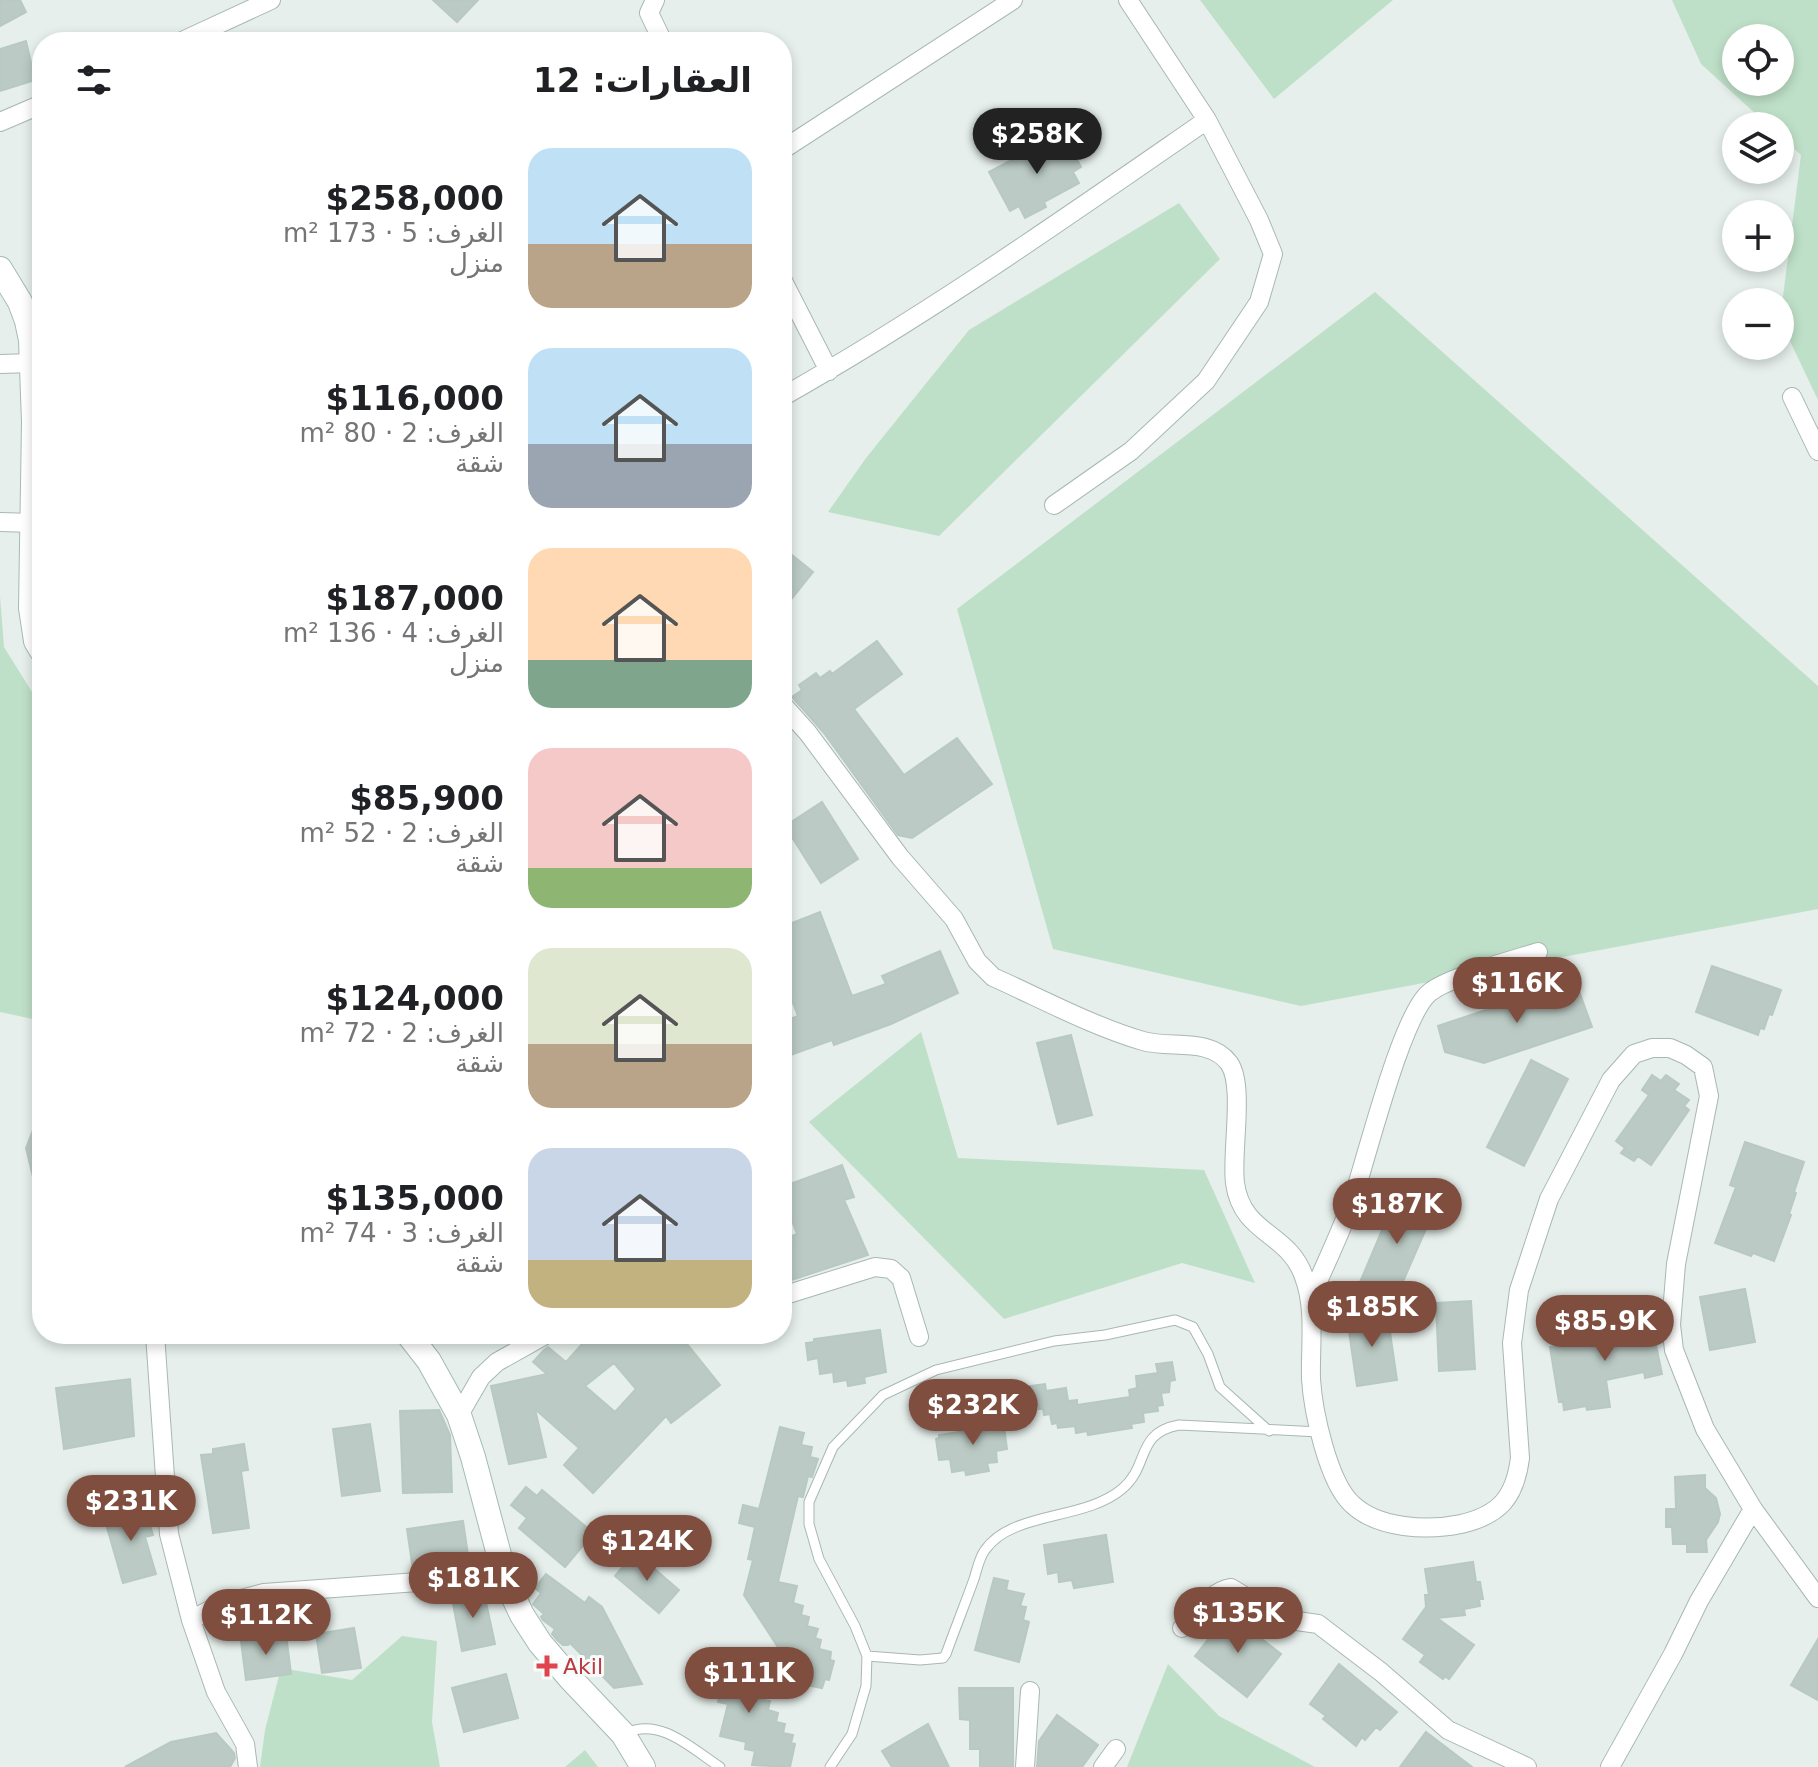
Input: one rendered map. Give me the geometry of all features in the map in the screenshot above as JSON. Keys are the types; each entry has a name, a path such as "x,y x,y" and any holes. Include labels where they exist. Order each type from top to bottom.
{"street":[{"path":"202,32 271,0"},
{"path":"655,0 649,13 658,32"},
{"path":"792,144 1013,0"},
{"path":"1054,505 1131,451 1206,381 1259,302 1273,254 1259,220 1207,120 1128,0"},
{"path":"0,122 32,108"},
{"path":"792,391 1014,253 1207,120"},
{"path":"0,269 27,321 32,343"},
{"path":"792,299 829,371"},
{"path":"0,364 32,365"},
{"path":"1792,397 1818,451"},
{"path":"0,522 32,523"},
{"path":"792,715 900,857 954,919 977,961 993,977 1146,1042 1205,1048 1224,1057 1231,1065 1236,1095 1233,1154 1238,1200 1252,1222 1286,1247 1300,1266 1312,1324 1311,1379 1320,1432 1340,1489 1352,1505 1369,1515 1404,1526 1449,1527 1496,1511 1507,1498 1518,1474 1520,1443 1512,1343 1519,1290 1549,1199 1616,1074 1634,1054 1652,1048 1670,1048 1703,1067 1709,1090 1676,1264 1671,1325 1674,1350 1705,1429 1753,1509 1818,1598"},
{"path":"1309,1302 1352,1201 1397,1058 1415,1012 1429,992 1538,952"},
{"path":"792,1293 875,1267 891,1269 901,1278 919,1337"},
{"path":"156,1344 169,1534 191,1620 216,1692 245,1744 248,1767"},
{"path":"416,1344 429,1361 459,1415 506,1581 522,1615 540,1643 623,1734 643,1767"},
{"path":"459,1415 481,1377 497,1362 529,1344"},
{"path":"1610,1767 1699,1601 1753,1509"},
{"path":"191,1620 219,1605 264,1593 401,1583 506,1581"},
{"path":"1182,1628 1210,1598 1231,1588 1276,1616 1318,1624 1381,1672 1448,1730 1527,1767"},
{"path":"1025,1767 1030,1691"},
{"path":"1103,1767 1116,1749"}],"lane":[{"path":"830,1767 852,1734 866,1686 867,1656 855,1626 819,1559 809,1524 808,1507 833,1447 883,1395 936,1370 1054,1341 1105,1335 1175,1320 1193,1327 1208,1354 1220,1387 1269,1431"},
{"path":"867,1656 920,1660 943,1658 984,1551 1004,1531 1088,1507 1114,1495 1124,1488 1138,1467 1149,1441 1163,1428 1179,1425 1320,1432"},
{"path":"623,1734 638,1727 665,1731 720,1767"}],"green space":[{"path":"1200,0 1393,0 1274,99"},
{"path":"1672,0 1818,0 1818,400 1794,349 1794,288 1784,288 1786,272 1794,272 1794,210 1801,155 1794,149 1794,112 1754,112 1736,96 1794,96 1794,24 1722,24 1722,83 1701,64"},
{"path":"1179,203 1220,259 939,536 828,512 866,458 969,330"},
{"path":"1375,292 1818,686 1818,909 1301,1006 1053,949 957,609"},
{"path":"0,596 4,647 32,692 32,1019 0,1012"},
{"path":"921,1032 958,1158 1204,1170 1255,1283 1182,1263 1004,1319 809,1122"},
{"path":"402,1636 437,1641 432,1722 440,1767 260,1767 265,1730 281,1668 352,1680"},
{"path":"1168,1664 1219,1716 1315,1767 1127,1767"},
{"path":"585,1750 598,1767 565,1767"}],"building":[{"path":"0,0 20,0 26,12 0,26"},
{"path":"433,0 478,0 457,22"},
{"path":"26,41 32,81 0,91 0,49"},
{"path":"1063,133 1081,167 1073,172 1079,183 1044,202 1046,207 1025,218 1019,206 1010,211 989,172"},
{"path":"792,555 813,572 792,598"},
{"path":"877,641 902,674 854,709 904,775 957,738 992,784 912,838 898,835 824,733 792,697 802,690 799,685 816,673 820,678 830,671 832,674"},
{"path":"822,802 858,859 821,883 792,837 792,821"},
{"path":"820,912 852,996 886,984 882,976 940,951 958,993 891,1024 834,1045 832,1040 792,1054 792,1018 798,1016 792,1001 792,923"},
{"path":"1712,966 1781,990 1772,1015 1769,1014 1764,1029 1760,1028 1758,1035 1696,1012"},
{"path":"1575,980 1592,1027 1484,1063 1445,1052 1438,1026"},
{"path":"1071,1035 1092,1115 1058,1124 1037,1043"},
{"path":"1531,1060 1568,1079 1524,1166 1487,1147"},
{"path":"1652,1075 1661,1081 1666,1075 1679,1084 1674,1090 1689,1100 1684,1106 1689,1110 1651,1165 1638,1156 1634,1161 1621,1153 1625,1148 1616,1141 1649,1095 1642,1090"},
{"path":"32,1133 32,1173 26,1148"},
{"path":"1745,1142 1804,1162 1794,1192 1791,1215 1774,1261 1715,1243 1736,1187 1730,1185"},
{"path":"842,1165 854,1197 844,1200 868,1255 792,1280 792,1236 797,1234 792,1221 792,1183"},
{"path":"1399,1190 1436,1206 1394,1302 1358,1287"},
{"path":"1745,1289 1755,1342 1710,1350 1700,1297"},
{"path":"1471,1301 1475,1369 1439,1371 1436,1303"},
{"path":"1649,1311 1662,1374 1645,1378 1644,1372 1606,1380 1610,1407 1587,1410 1586,1406 1564,1410 1563,1402 1559,1402 1550,1347 1619,1337 1615,1317"},
{"path":"1387,1312 1397,1380 1357,1386 1347,1318"},
{"path":"880,1330 886,1372 864,1377 865,1383 848,1386 847,1380 834,1382 833,1372 820,1374 818,1358 808,1360 806,1343 814,1342 814,1339"},
{"path":"582,1344 687,1344 720,1385 671,1423 666,1416 593,1493 564,1465 579,1448 535,1409 546,1457 509,1464 491,1386 547,1374 533,1362 548,1347 566,1362","holes":["614,1363 636,1389 615,1412 585,1386"]},
{"path":"1172,1362 1175,1380 1170,1381 1169,1392 1161,1393 1163,1405 1157,1406 1158,1411 1143,1413 1144,1422 1131,1424 1132,1428 1088,1435 1087,1431 1076,1433 1075,1426 1058,1428 1057,1423 1052,1424 1050,1414 1044,1415 1039,1405 1033,1406 1030,1386 1045,1384 1046,1391 1066,1388 1068,1401 1077,1400 1077,1405 1130,1397 1129,1390 1137,1388 1136,1376 1158,1373 1156,1364"},
{"path":"130,1379 134,1436 64,1449 56,1388"},
{"path":"439,1410 450,1435 452,1492 403,1493 400,1411"},
{"path":"1003,1419 1007,1449 996,1451 997,1462 987,1463 989,1471 966,1475 965,1470 952,1472 950,1459 939,1460 936,1439 939,1435 971,1430 970,1424"},
{"path":"370,1424 380,1491 342,1496 333,1429"},
{"path":"780,1427 804,1433 801,1445 812,1447 810,1457 818,1459 812,1477 808,1476 803,1497 798,1496 778,1582 797,1586 793,1603 803,1606 801,1615 809,1617 807,1626 818,1629 815,1638 821,1640 819,1649 831,1652 830,1660 834,1661 829,1680 825,1679 822,1688 802,1684 744,1595 753,1560 748,1559 755,1527 739,1523 743,1505 759,1509"},
{"path":"244,1444 248,1470 241,1471 249,1528 213,1533 201,1455 213,1454 213,1449"},
{"path":"1705,1475 1705,1488 1716,1498 1720,1514 1706,1540 1707,1552 1687,1552 1687,1544 1673,1544 1672,1527 1666,1527 1666,1509 1676,1509 1675,1477"},
{"path":"526,1487 537,1496 542,1490 591,1531 588,1535 591,1536 565,1567 519,1528 527,1518 511,1505"},
{"path":"144,1505 153,1535 145,1537 156,1574 123,1583 104,1517"},
{"path":"463,1521 470,1569 413,1570 407,1529"},
{"path":"1106,1535 1113,1582 1074,1588 1072,1580 1059,1582 1058,1572 1048,1574 1044,1545"},
{"path":"635,1552 679,1590 659,1613 615,1576"},
{"path":"1473,1562 1483,1599 1479,1599 1480,1606 1464,1609 1465,1615 1437,1618 1474,1645 1449,1679 1445,1676 1443,1679 1420,1662 1425,1655 1403,1639 1426,1607 1425,1595 1429,1595 1425,1569"},
{"path":"546,1574 585,1603 589,1597 602,1607 642,1684 614,1688 570,1643 563,1645 557,1640 552,1634 555,1629 543,1620 541,1617 544,1614 533,1604 541,1593 535,1588"},
{"path":"994,1578 1008,1581 1006,1590 1024,1594 1020,1606 1026,1607 1023,1620 1029,1622 1019,1662 975,1650"},
{"path":"451,1593 484,1593 495,1644 462,1651"},
{"path":"1229,1613 1281,1654 1247,1697 1195,1656"},
{"path":"354,1628 361,1668 322,1673 316,1634"},
{"path":"286,1634 291,1674 246,1680 241,1641"},
{"path":"1818,1639 1818,1700 1791,1685"},
{"path":"719,1659 747,1665 744,1675 758,1679 756,1688 766,1690 764,1700 770,1701 768,1710 778,1713 776,1722 785,1724 783,1733 793,1735 791,1743 795,1744 790,1767 752,1765 755,1751 745,1749 746,1742 720,1736 728,1704 718,1702 720,1693 702,1689 707,1665 717,1667"},
{"path":"1339,1664 1397,1712 1380,1730 1376,1727 1365,1740 1362,1737 1356,1746 1310,1704"},
{"path":"506,1674 518,1718 464,1732 452,1688"},
{"path":"959,1688 1013,1688 1013,1767 980,1767 980,1749 970,1749 970,1720 960,1719"},
{"path":"1057,1715 1098,1745 1082,1767 1037,1767 1039,1741"},
{"path":"928,1724 949,1767 892,1767 882,1751"},
{"path":"1426,1732 1472,1767 1400,1767"},
{"path":"216,1733 234,1753 230,1767 125,1767 171,1742"}],"place":[{"name":"Akil","path":"547,1666"}]}
